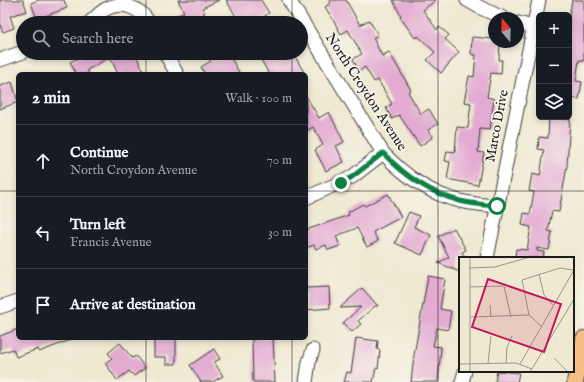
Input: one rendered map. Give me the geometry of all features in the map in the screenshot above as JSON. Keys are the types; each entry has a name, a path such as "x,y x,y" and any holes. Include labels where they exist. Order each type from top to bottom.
{"main road":[{"path":"575,382 584,339"}],"street":[{"name":"North Croydon Avenue","path":"289,0 299,16"},
{"path":"467,0 490,12"},
{"name":"Marco Drive","path":"486,257 539,0"},
{"path":"98,16 106,9 120,6 132,7 144,16"},
{"path":"524,25 533,27"},
{"name":"North Croydon Avenue","path":"308,31 383,153 398,169 435,193 461,202 497,206"},
{"path":"0,60 16,54"},
{"path":"169,60 176,72"},
{"path":"308,197 352,177 383,153"},
{"path":"0,307 16,302"},
{"path":"306,382 309,362 313,350"},
{"path":"462,382 465,372"}],"building":[{"path":"0,0 23,0 27,11 10,16 14,28 3,32 0,25"},
{"path":"39,0 64,0 67,8 45,16 36,16 31,3"},
{"path":"178,0 219,0 202,8 205,13 199,16 177,16 184,12"},
{"path":"226,0 261,0 269,13 264,16 236,16"},
{"path":"329,0 346,0 360,25 369,20 378,35 373,38 382,56 389,52 411,90 408,92 421,114 429,109 438,124 428,130 433,137 420,146 399,115 392,119 386,108 392,104 378,80 374,82 365,67 359,71 353,59 362,54 348,30 341,34 325,7 331,3"},
{"path":"393,0 436,0 423,10 437,30 439,27 449,35 445,39 459,52 441,73 427,60 435,52 418,36 415,38 400,17 401,16"},
{"path":"572,0 584,0 584,61 579,60 576,81 582,82 579,99 572,98 572,12 570,12"},
{"path":"472,37 488,38 488,48 500,48 499,60 502,60 501,74 491,73 487,97 494,99 490,130 480,129 478,152 484,153 478,185 447,179 450,162 445,161 447,151 455,152 457,127 468,128 471,103 464,102 469,76 474,77 476,55 471,54"},
{"path":"74,60 105,60 87,70 88,72 75,72 70,62"},
{"path":"111,60 138,60 143,70 140,72 117,72"},
{"path":"232,60 239,72 204,72 201,67 211,61"},
{"path":"261,60 297,60 304,72 268,72"},
{"path":"12,82 16,95 16,103 0,109 0,86"},
{"path":"308,99 319,118 329,112 344,142 336,146 344,162 326,171 315,150 323,145 313,127 308,130"},
{"path":"549,120 570,120 567,166 559,212 552,211 548,231 552,232 549,250 537,248 537,251 544,252 543,257 515,257 516,249 527,250 531,227 522,225 524,213 530,214 534,192 529,191 532,174 540,176 544,150 538,149 539,137 548,138"},
{"path":"388,194 401,217 373,232 378,241 367,247 357,228 336,236 340,246 328,250 326,245 316,249 314,245 308,247 308,229 349,215 348,212 363,204 365,206"},
{"path":"409,212 419,216 414,227 431,235 422,255 395,243"},
{"path":"454,228 466,250 462,252 464,257 459,257 459,272 438,263 449,257 438,236"},
{"path":"428,276 445,279 440,309 451,311 448,330 437,328 433,346 441,347 438,382 411,382 414,355"},
{"path":"329,287 330,308 308,310 308,288"},
{"path":"362,288 378,306 375,306 358,321 361,324 352,332 343,323 361,307 340,308"},
{"path":"16,330 16,340 70,340 39,352 38,349 16,357 13,349 0,353 0,336"},
{"path":"356,338 378,341 377,349 380,350 378,369 376,368 373,382 344,382 347,372 351,373"},
{"path":"154,340 176,340 176,364 166,364 166,357 154,357"},
{"path":"252,340 273,340 275,382 253,382"},
{"path":"120,343 132,358 136,356 145,368 134,376 129,371 117,380 105,363 112,358 108,353"},
{"path":"214,349 220,359 214,362 223,376 212,382 201,382 190,365"},
{"path":"497,372 519,373 517,382 495,382"}],"route":[{"path":"341,183 352,177 383,153 398,169 435,193 461,202 497,206"}]}
